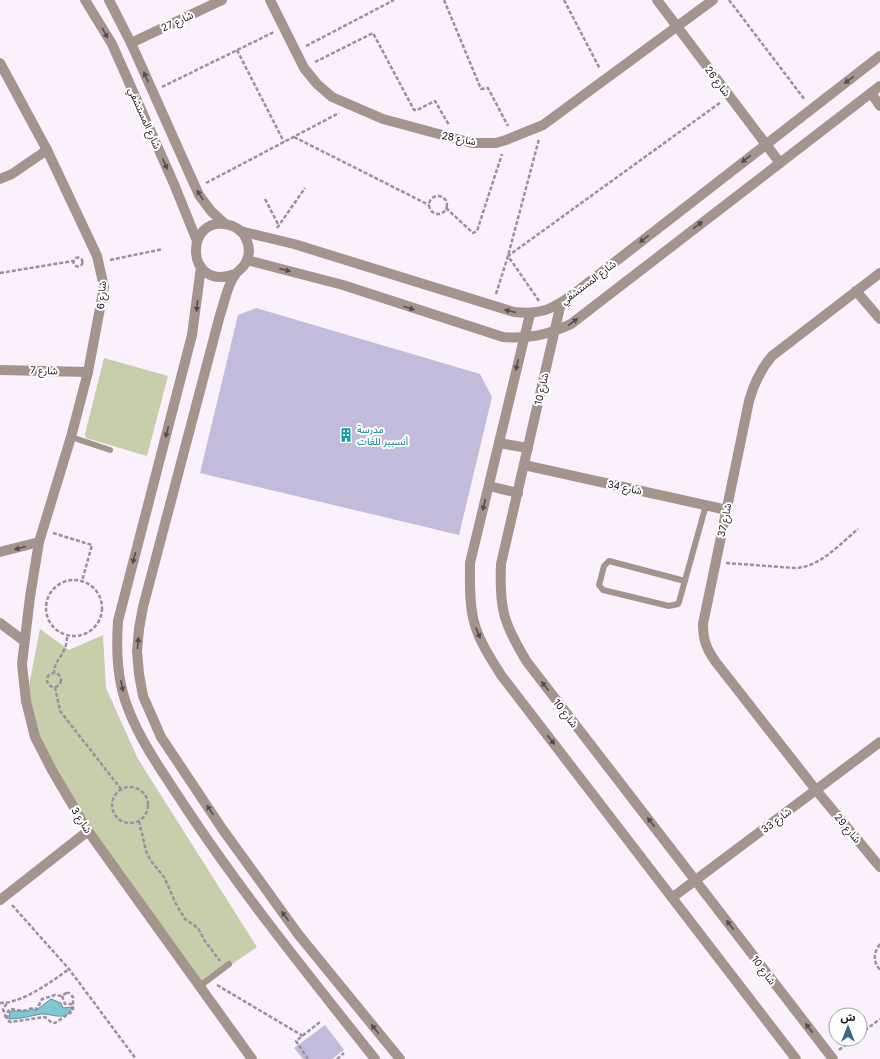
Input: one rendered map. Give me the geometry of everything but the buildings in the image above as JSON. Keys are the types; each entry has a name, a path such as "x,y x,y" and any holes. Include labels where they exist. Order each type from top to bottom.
{"street":[{"name":"شارع المستشفي","path":"85,0 112,44 177,190 197,241"},
{"name":"شارع المستشفي","path":"109,0 131,43 196,188 211,211 225,224"},
{"name":"شارع 27","path":"131,43 222,0"},
{"name":"شارع 28","path":"270,0 304,68 317,84 332,97 383,119 472,142 496,142 510,139 543,125 713,0"},
{"name":"شارع 26","path":"656,0 780,163"},
{"name":"شارع المستشفي","path":"240,231 332,255 514,312 530,314 546,311 561,303 880,56"},
{"name":"شارع 6","path":"0,63 47,150 100,262 104,287 103,299 88,372 71,437 39,542"},
{"path":"247,260 342,286 503,337 524,339 554,332 571,324 880,86"},
{"path":"871,94 880,106"},
{"path":"0,179 12,174 47,150"},
{"path":"235,274 220,277 206,272 201,267 195,255 197,241 205,230 218,224 225,224 240,231 247,241 249,254 244,266 235,274 214,337 143,607 137,651 143,696 161,737 223,830 298,934 400,1059"},
{"path":"201,267 192,335 123,599 117,636 118,666 122,688 137,730 208,841 284,944 375,1059"},
{"name":"شارع 37","path":"816,790 707,650 703,637 703,624 749,401 761,369 772,356 880,273"},
{"path":"856,291 880,319"},
{"name":"شارع 10","path":"561,303 501,564 500,591 503,617 514,640 543,684 832,1058"},
{"path":"530,314 470,563 470,593 474,622 486,650 501,675 796,1059"},
{"name":"شارع 7","path":"0,370 88,372"},
{"path":"499,443 528,448"},
{"name":"شارع 34","path":"524,465 727,510"},
{"path":"489,486 518,493"},
{"path":"0,552 39,542"},
{"name":"شارع 3","path":"39,542 22,664 26,701 35,737 53,772 88,831 252,1059"},
{"path":"0,623 24,641"},
{"name":"شارع 33","path":"673,897 880,742"},
{"name":"شارع 29","path":"816,790 880,867"},
{"path":"3,898 88,831"},
{"path":"284,944 298,934"}],"lane":[{"path":"71,437 110,450"},
{"path":"685,581 609,561 604,566 599,585 604,590 673,606 679,602 685,581 706,505"},
{"path":"200,986 227,966"}],"path":[{"path":"295,51 394,0"},
{"path":"444,0 481,89 488,88 510,139 477,231 473,233 446,208"},
{"path":"564,0 606,79"},
{"path":"729,0 812,108"},
{"path":"152,91 284,28"},
{"path":"304,68 373,33 414,110 435,101 457,139"},
{"path":"237,50 284,142"},
{"path":"508,256 730,96"},
{"path":"196,188 352,106"},
{"path":"492,306 508,256 543,125"},
{"path":"294,137 429,205 430,209 436,214 444,212 446,208 446,200 440,195 432,198 429,205"},
{"path":"270,238 305,188"},
{"path":"265,199 279,226"},
{"path":"100,262 163,249"},
{"path":"508,256 546,311"},
{"path":"0,272 73,261"},
{"path":"43,529 92,545 82,581"},
{"path":"716,563 800,568 815,563 858,529"},
{"path":"67,581 82,581 90,584 100,596 103,604 101,620 90,632 75,637 67,636 60,633 50,622 46,608 47,600 54,588 60,584 67,581"},
{"path":"54,674 54,666 64,654 67,646 67,636"},
{"path":"58,674 61,680 58,686 55,687 48,684 47,681 48,677 58,674"},
{"path":"55,687 60,712 121,789"},
{"path":"133,787 144,794 148,805 147,812 139,821 126,823 112,811 113,798 121,789 133,787"},
{"path":"139,821 146,851 151,861 164,877 176,904 185,919 198,928 205,941 227,966"},
{"path":"3,898 70,969 136,1059"},
{"path":"880,944 874,957 875,963 880,970"},
{"path":"0,1003 7,1003 22,998 70,969"},
{"path":"209,980 303,1036"},
{"path":"7,1003 3,1013 7,1020 10,1022 44,1017 51,1022 57,1022 72,1012 73,997 70,993 66,993 62,996 55,995 42,999 37,1009 33,1008 23,1011 11,1009 6,1015 7,1020"},
{"path":"62,996 65,1004 73,1004"},
{"path":"868,1028 880,1019"},
{"path":"308,1059 296,1041 320,1022"},
{"path":"832,1058 844,1047"},
{"path":"337,1059 344,1053"}],"green space":[{"path":"104,358 168,376 147,456 86,438 85,434"},
{"path":"40,629 69,650 103,635 106,688 138,759 257,947 200,986 53,772 26,701"}],"water":[{"path":"51,999 61,1003 63,1008 72,1007 70,1012 63,1016 41,1014 9,1019 10,1011 28,1011 32,1008 35,1011"}],"place":[{"name":"مدرسة أنسبير للغات","path":"346,435"}]}
